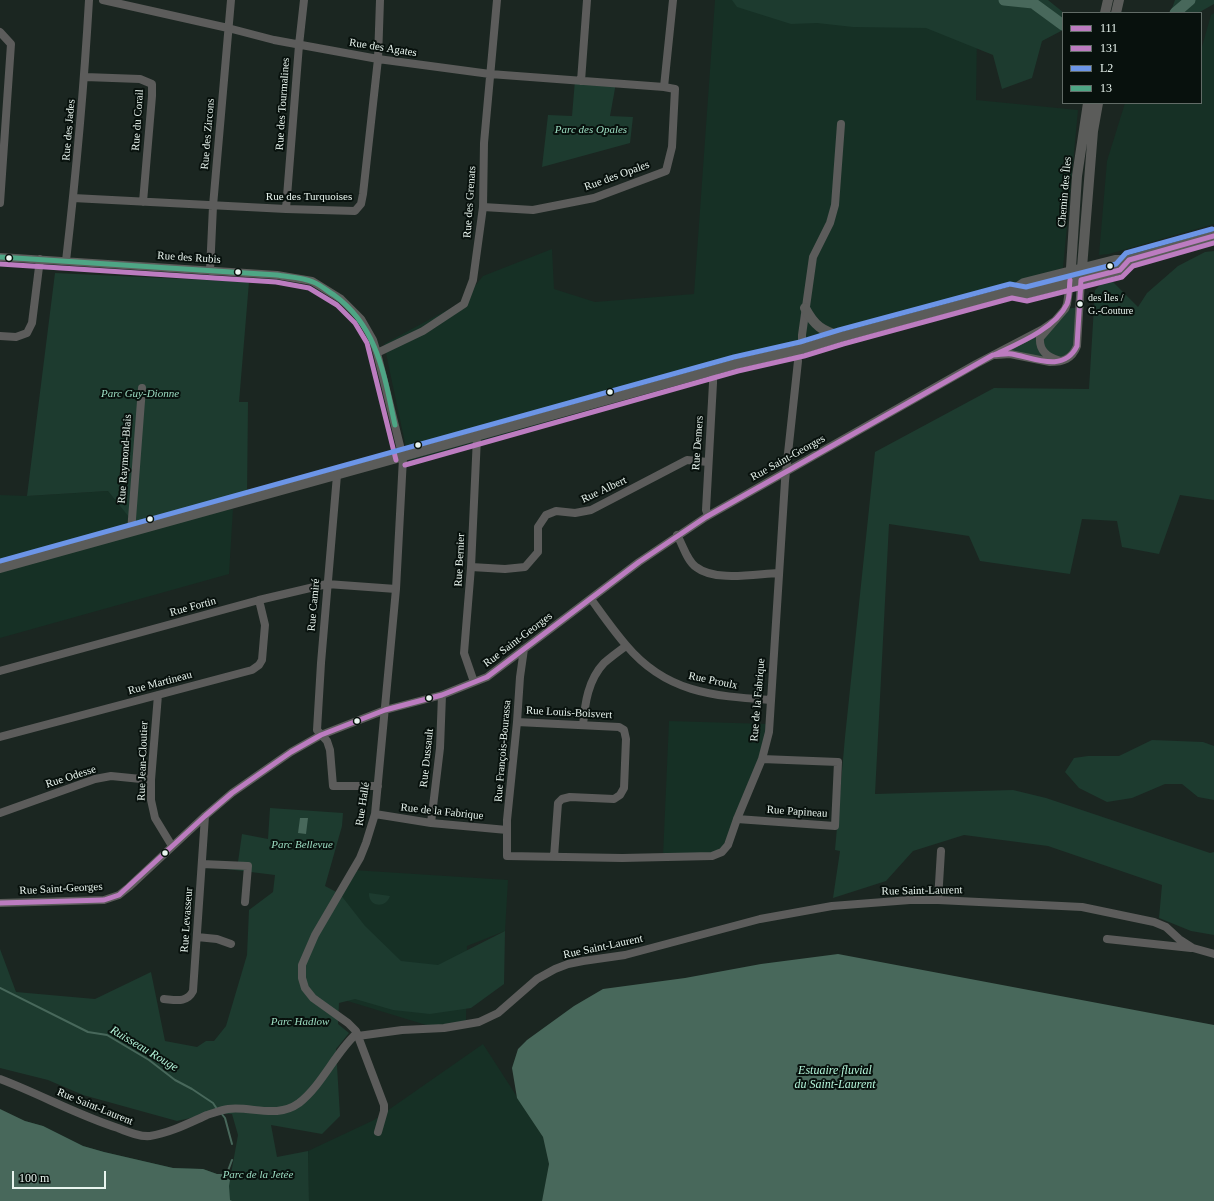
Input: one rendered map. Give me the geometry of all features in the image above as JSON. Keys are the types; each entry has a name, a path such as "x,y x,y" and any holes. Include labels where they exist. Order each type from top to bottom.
{"main road":[{"path":"1105,12 1108,0"},
{"path":"1116,12 1119,0"},
{"name":"Chemin des Îles","path":"1070,283 1077,176 1088,104"},
{"name":"Chemin des Îles","path":"1081,280 1093,131 1098,104"},
{"path":"0,568 403,458 713,371 798,350 840,337 1012,291 1024,283 1115,260 1129,260 1214,236"},
{"path":"1012,291 1026,294 1120,270 1129,260"},
{"path":"805,308 817,326 840,337"}],"street":[{"name":"Rue des Jades","path":"66,261 74,198 85,77 89,0"},
{"name":"Rue des Agates","path":"103,0 299,45 378,60 490,74 664,87"},
{"name":"Rue des Zircons","path":"210,271 231,0"},
{"name":"Rue des Tourmalines","path":"286,209 304,0"},
{"name":"Rue des Turquoises","path":"74,198 214,206 355,211 361,204 363,194 378,60 380,0"},
{"name":"Rue des Grenats","path":"378,353 423,331 464,304 473,280 483,207 484,143 497,0"},
{"path":"581,81 587,0"},
{"path":"664,87 673,0"},
{"path":"0,32 11,44 0,203"},
{"name":"Rue du Corail","path":"85,77 140,78 152,84 143,202"},
{"name":"Rue des Opales","path":"483,207 537,210 594,198 666,170 672,147 675,89 664,87"},
{"name":"Rue de la Fabrique","path":"507,856 622,858 712,856 722,852 728,845 762,759 769,732 778,573 798,350 802,335 813,257 830,223 835,205 841,124"},
{"name":"Rue des Rubis","path":"0,257 277,275 312,281 342,299 361,319 373,340 378,353 403,458"},
{"path":"0,336 16,337 27,333 32,322 40,260"},
{"path":"1062,361 1068,359 1077,346 1081,280"},
{"name":"Rue Saint-Georges","path":"1062,361 1044,353 1040,343 1040,338 1061,314 1067,304 1070,283"},
{"name":"Rue Saint-Georges","path":"0,903 104,900 119,894 129,887 172,846 232,793 291,752 321,735 384,710 442,696 487,677 677,535 708,515 1043,329 1053,322"},
{"name":"Rue Saint-Georges","path":"994,356 1010,354 1050,362 1062,361"},
{"name":"Rue Demers","path":"708,515 706,510 713,371"},
{"name":"Rue Raymond-Blais","path":"131,532 142,388"},
{"name":"Rue Bernier","path":"474,682 464,653 471,567 477,437"},
{"name":"Rue Hallé","path":"378,1132 384,1111 384,1105 361,1048 356,1031 348,1023 313,998 305,988 302,978 302,965 315,935 360,858 375,814 396,589 403,458"},
{"name":"Rue Albert","path":"471,567 505,569 525,567 538,552 538,527 546,515 556,511 575,513 591,510 687,460 708,462"},
{"name":"Rue Camiré","path":"337,475 327,584 317,730 327,741 330,750 333,786 378,786"},
{"path":"677,535 688,558 695,567 711,574 730,576 778,573"},
{"name":"Rue Fortin","path":"0,671 259,600 327,584 396,589"},
{"name":"Rue Proulx","path":"591,599 626,646 645,665 666,679 694,690 722,696 771,700"},
{"name":"Rue Martineau","path":"0,737 252,670 259,665 262,660 265,625 259,600"},
{"path":"583,725 586,700 593,680 604,664 626,646"},
{"name":"Rue François-Bourassa","path":"507,856 507,830 518,722 520,677 524,649"},
{"name":"Rue Jean-Cloutier","path":"158,695 151,780 151,800 155,818 172,846"},
{"name":"Rue Dussault","path":"431,823 440,748 442,696"},
{"name":"Rue Louis-Boisvert","path":"518,722 619,727 624,730 626,739 624,788 620,795 614,799 570,797 562,799 558,803 554,857"},
{"name":"Rue Papineau","path":"737,819 836,826 838,762 762,759"},
{"name":"Rue Odesse","path":"0,813 94,779 111,776 151,780"},
{"name":"Rue de la Fabrique","path":"375,814 431,823 507,830"},
{"name":"Rue Levasseur","path":"164,999 183,1000 191,996 193,991 205,816"},
{"path":"938,900 941,852"},
{"path":"202,864 248,866 245,902"},
{"name":"Rue Saint-Laurent","path":"0,1079 93,1120 137,1135 148,1136 163,1133 222,1110 233,1108 283,1111 298,1103 312,1090 347,1043 355,1035 358,1036 402,1030 444,1028 479,1022 498,1013 528,986 555,968 583,961 625,955 752,921 832,906 938,900 1082,907 1160,924 1193,948 1214,954"},
{"path":"197,937 218,939 231,944"},
{"path":"1107,939 1193,948"}],"shaded area":[{"path":"715,0 756,0 977,32 976,100 1078,110 1063,268 409,462 384,344 462,302 483,276 552,249 554,289 595,302 694,294"},
{"path":"1214,13 1214,224 1109,254 1099,255 1107,161 1125,104 1202,104 1202,46 1211,15"},
{"path":"108,491 137,526 233,509 229,574 0,638 0,495 27,496"},
{"path":"669,721 768,724 758,760 724,845 712,856 663,856"},
{"path":"353,870 508,880 505,931 467,946 466,1024 436,1028 305,988 315,935"},
{"path":"483,1044 543,1137 549,1164 542,1201 309,1201 308,1151 374,1120"}],"green space":[{"path":"732,0 1048,0 1063,12 1062,31 1042,41 1032,78 1002,89 993,55 926,28 853,27 817,23 791,24 737,7"},
{"path":"1175,0 1214,0 1214,4 1200,12 1171,11"},
{"name":"Parc des Opales","path":"575,80 616,83 610,116 633,117 630,143 542,167 548,115 572,116"},
{"path":"1214,251 1214,500 1180,495 1159,554 1122,547 1117,521 1082,519 1070,574 980,561 969,536 889,524 875,794 1013,790 1046,798 1210,853 1214,852 1214,935 1191,931 1159,918 1162,885 1048,846 964,835 913,851 886,881 833,898 840,851 835,850 845,737 875,452 994,388 1089,389 1095,290 1101,284 1112,281 1138,307 1147,293 1178,266 1205,252"},
{"name":"Parc Guy-Dionne","path":"55,273 249,282 239,402 248,402 247,497 137,527 108,491 27,496"},
{"path":"1079,307 1078,337 1068,359 994,355 1043,329 1065,309"},
{"path":"1152,740 1203,742 1214,746 1214,800 1198,797 1182,784 1165,784 1132,798 1107,802 1079,788 1065,772 1074,758 1088,756 1119,756"},
{"path":"270,808 343,813 342,826 325,886 340,894 365,926 401,961 438,965 505,931 504,984 471,1008 430,1014 393,1010 355,999 339,1003 338,1024 349,1033 336,1049 340,1116 322,1134 271,1125 277,1157 308,1151 309,1201 0,1201 25,1121 43,1126 83,1146 104,1152 173,1168 203,1169 217,1174 231,1174 238,1135 232,1114 209,1114 177,1121 83,1095 48,1080 0,1068 0,949 16,992 95,999 151,972 165,1041 197,1047 206,1041 214,1041 226,1026 247,955 249,910 273,892 275,875 202,866 238,862 242,834 268,839"},
{"path":"369,893 390,896 385,903 378,905 371,901 369,898"}],"water":[{"path":"300,818 308,818 306,834 298,833"},
{"name":"Estuaire fluvial du Saint-Laurent","path":"838,954 1214,1025 1214,1201 542,1201 549,1164 543,1137 517,1098 512,1068 518,1049 527,1040 574,1006 603,989 685,978 761,964"},
{"path":"0,1109 25,1121 43,1126 83,1146 104,1152 173,1168 203,1169 217,1174 231,1174 229,1186 230,1200 232,1201 0,1201"}],"waterway":[{"path":"1004,0 1033,3 1062,24"},
{"path":"1176,12 1190,0"},
{"name":"Ruisseau Rouge","path":"0,988 88,1032 107,1035 149,1060 175,1080 213,1103 217,1109"},
{"name":"Ruisseau Rouge","path":"221,1113 225,1118 232,1144"},
{"name":"Ruisseau Rouge","path":"226,1176 232,1160"}],"transit line":[{"name":"L2","path":"0,561 734,357 800,342 1010,284 1026,287 1116,264 1126,253 1212,229"},
{"name":"111","path":"0,903 104,900 119,895 232,793 291,752 321,735 385,710 442,695 487,677 639,562 706,517 993,355 1012,354 1048,362 1064,359 1071,354 1077,346 1081,280 1120,270 1129,260 1214,236"},
{"name":"131","path":"405,465 738,371 804,356 1012,298 1027,301 1122,277 1133,266 1214,243"},
{"name":"13","path":"0,257 277,275 309,280 334,295 349,308 361,322 370,337 382,370 395,425"},
{"name":"131","path":"0,264 276,282 309,288 337,305 355,323 367,343 396,460"},
{"name":"111","path":"994,355 1035,335 1054,321 1067,304 1070,280"}],"place":[{"name":"des Îles / G.-Couture","path":"1080,304"}],"park label":[{"name":"Parc Bellevue","path":"302,845"},
{"name":"Parc Hadlow","path":"300,1022"},
{"name":"Parc de la Jetée","path":"258,1175"}]}
